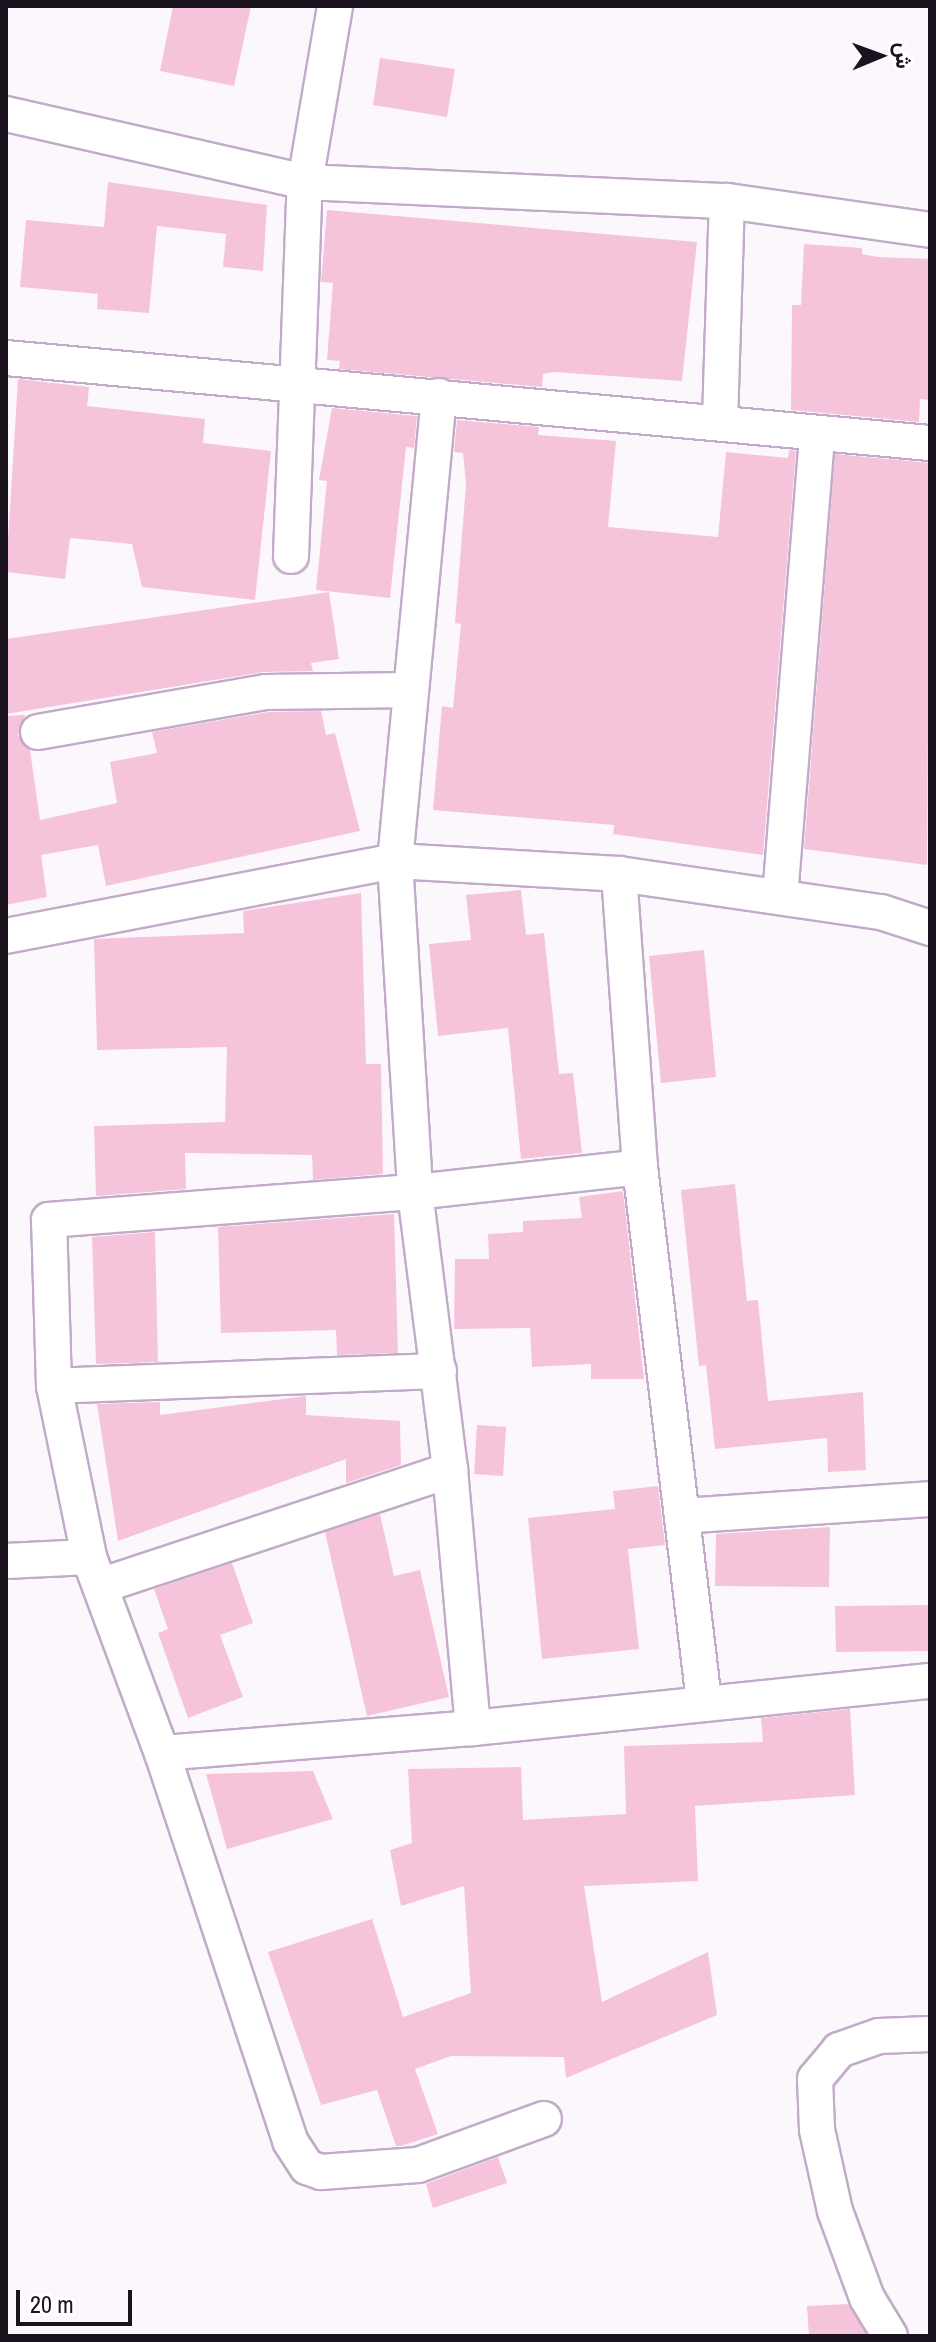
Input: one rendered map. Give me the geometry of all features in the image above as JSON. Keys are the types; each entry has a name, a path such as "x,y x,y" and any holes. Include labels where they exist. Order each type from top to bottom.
{"street":[{"path":"291,556 305,182 335,6"},
{"path":"6,114 305,182 727,201 930,230"},
{"path":"720,421 727,201"},
{"path":"6,358 720,421 930,443"},
{"path":"439,396 395,861 415,1192 450,1470 473,1728"},
{"path":"780,897 817,433"},
{"path":"38,732 266,692 411,690"},
{"path":"6,936 395,861 619,874 881,912 930,928"},
{"path":"619,874 640,1167 704,1701"},
{"path":"544,2119 418,2165 321,2172 307,2167 290,2141 162,1753 94,1571 54,1386 49,1220 415,1192 640,1167"},
{"path":"54,1386 439,1371"},
{"path":"6,1561 94,1571 450,1470"},
{"path":"682,1516 930,1499"},
{"path":"162,1753 473,1728 704,1701 930,1681"},
{"path":"890,2336 867,2298 835,2211 817,2130 815,2079 839,2050 879,2036 930,2034"}],"building":[{"path":"173,6 251,6 234,86 160,71"},
{"path":"380,58 455,69 447,117 373,105"},
{"path":"108,182 267,205 263,271 223,267 226,234 157,226 149,313 97,309 98,294 20,287 26,220 104,227"},
{"path":"327,210 697,242 682,381 554,372 543,374 542,387 339,369 340,361 327,360 333,283 321,282"},
{"path":"804,244 862,248 862,254 878,257 930,259 930,400 920,399 919,422 791,410 792,305 801,305"},
{"path":"18,379 89,387 87,406 205,419 203,443 271,451 255,600 142,587 132,544 70,538 65,579 6,572"},
{"path":"332,408 417,416 414,448 406,447 390,598 316,590 327,481 319,480"},
{"path":"457,420 539,427 538,435 616,441 608,527 718,537 726,452 788,458 789,450 796,451 763,855 613,834 614,825 433,810 442,706 453,708 461,624 455,623 466,485 463,453 454,452"},
{"path":"835,454 930,463 927,865 804,849"},
{"path":"329,592 339,659 311,663 313,671 263,672 6,714 6,639"},
{"path":"321,711 326,735 335,733 360,831 106,886 98,845 41,855 47,897 6,905 6,716 25,715 18,735 30,750 40,820 117,803 110,762 157,753 152,732 268,712"},
{"path":"521,890 526,935 544,933 559,1074 573,1073 582,1153 521,1159 508,1028 438,1036 429,944 471,940 466,895"},
{"path":"361,893 366,1064 381,1064 383,1174 313,1180 312,1155 185,1153 186,1189 96,1196 94,1126 225,1122 227,1047 97,1050 94,939 244,933 243,911"},
{"path":"704,950 716,1077 661,1083 649,956"},
{"path":"735,1184 747,1301 758,1300 768,1401 863,1392 866,1470 828,1472 827,1438 715,1449 706,1365 699,1366 681,1190"},
{"path":"623,1191 644,1379 591,1379 591,1364 532,1367 530,1328 454,1329 455,1259 489,1259 488,1234 523,1232 523,1221 582,1218 579,1197"},
{"path":"394,1214 398,1353 337,1355 336,1330 221,1333 218,1227"},
{"path":"155,1232 158,1362 96,1364 92,1237"},
{"path":"306,1396 306,1415 400,1421 401,1465 346,1483 346,1459 118,1541 97,1404 160,1402 160,1415"},
{"path":"477,1425 506,1427 503,1476 474,1474"},
{"path":"658,1486 665,1545 628,1549 639,1649 542,1659 528,1518 615,1509 613,1491"},
{"path":"380,1514 394,1576 420,1570 449,1697 367,1716 325,1532"},
{"path":"830,1527 829,1587 715,1586 716,1534"},
{"path":"232,1563 253,1623 220,1635 243,1697 188,1718 158,1633 168,1629 154,1589"},
{"path":"930,1605 930,1651 836,1652 835,1606"},
{"path":"850,1709 855,1795 695,1806 698,1881 584,1886 602,2002 708,1952 717,2015 566,2078 564,2057 451,2056 415,2069 438,2134 401,2146 396,2146 377,2090 321,2105 268,1952 372,1919 403,2017 471,1993 464,1886 401,1906 390,1850 412,1843 408,1769 521,1767 523,1820 626,1814 624,1746 763,1742 761,1718"},
{"path":"313,1771 333,1819 227,1849 206,1774"},
{"path":"498,2157 507,2183 433,2208 426,2184"},
{"path":"848,2304 867,2336 809,2336 807,2306"}]}
